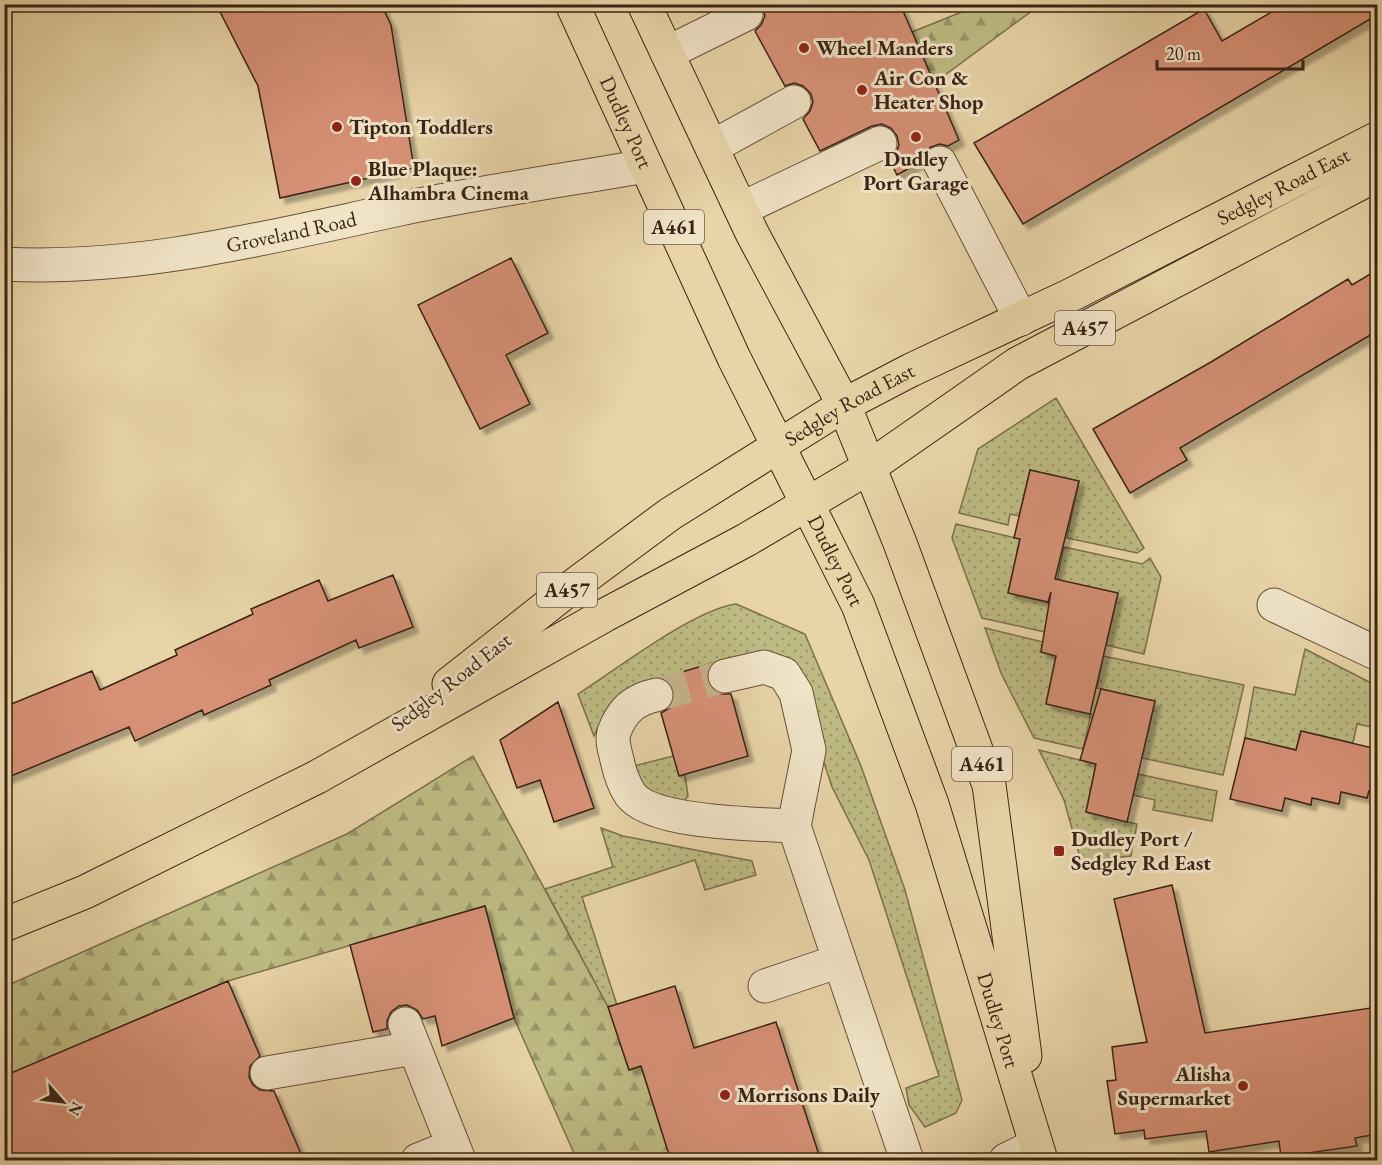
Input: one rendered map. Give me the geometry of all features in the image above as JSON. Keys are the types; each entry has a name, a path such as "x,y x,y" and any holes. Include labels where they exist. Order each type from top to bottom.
{"main road":[{"name":"Dudley Port","path":"572,4 778,448 858,605 932,804 1038,1153"},
{"name":"Dudley Port","path":"644,4 741,209 844,405 900,543 989,785 1038,1153"},
{"name":"Sedgley Road East","path":"368,748 569,589 670,514 844,405 1021,319 1377,138"},
{"name":"Sedgley Road East","path":"4,925 85,892 317,777 594,621 746,540 868,468 1017,364 1377,174"}],"street":[{"path":"667,53 746,14"},
{"path":"712,147 794,102"},
{"path":"741,209 880,143"},
{"path":"940,163 1021,319"},
{"name":"Groveland Road","path":"4,264 88,263 190,254 404,208 646,166"},
{"path":"1274,605 1377,654"},
{"path":"725,676 764,667 784,674 796,693 809,750 794,826 907,1161"},
{"path":"656,695 640,699 621,714 612,737 618,768 630,795 653,810 711,822 794,826"},
{"path":"765,986 839,962"},
{"path":"267,1073 409,1036 456,1153 418,1161"},
{"path":"1006,1161 1038,1153"}],"green space":[{"path":"979,5 1040,5 934,83 912,32"},
{"path":"1056,398 1144,548 1137,553 1067,538 1079,481 1030,470 1019,516 1010,514 1008,525 959,513 978,449"},
{"path":"956,524 1020,539 1008,593 1051,603 1045,632 982,618 952,538"},
{"path":"1064,547 1142,564 1150,558 1161,577 1144,654 1106,645 1118,593 1057,580"},
{"path":"736,604 805,634 861,766 905,890 962,1100 956,1113 925,1127 909,1105 906,1088 939,1076 869,860 832,787 793,669 753,653 652,681 604,715 594,736 578,694 677,629 699,617"},
{"path":"985,628 1043,642 1040,652 1056,656 1046,703 1091,714 1083,749 1034,738 1001,673"},
{"path":"1305,649 1377,686 1377,728 1357,724 1353,743 1301,731 1296,750 1245,738 1254,687 1295,695"},
{"path":"1103,656 1244,685 1223,775 1142,758 1155,701 1097,688"},
{"path":"1039,750 1096,764 1086,812 1137,824 1131,856 1081,861 1064,800"},
{"path":"473,756 609,1009 629,1070 641,1066 671,1160 577,1160 514,1018 485,906 228,981 5,1076 4,987 347,834"},
{"path":"673,756 685,774 688,796 683,803 639,794 630,767"},
{"path":"1138,774 1217,791 1212,821 1153,810 1155,800 1133,795"},
{"path":"601,828 623,836 752,861 756,875 705,890 695,860 582,897 617,1005 609,1009 545,889 613,867"}],"building":[{"name":"Tipton Toddlers","path":"216,4 381,4 391,25 414,168 280,198 258,86"},
{"path":"762,4 900,4 959,140 948,146 940,144 931,147 925,152 922,161 897,175 889,159 896,153 899,145 897,136 891,128 882,124 872,126 820,151 803,119 810,111 813,102 811,94 803,86 794,83 785,86 755,31 765,16"},
{"path":"1285,4 1377,4 1377,15 1023,224 974,143 1204,9 1222,41"},
{"path":"511,258 548,333 506,355 530,404 480,429 418,305"},
{"path":"1377,270 1377,331 1180,448 1187,460 1130,493 1093,429 1211,362 1348,279 1352,285"},
{"path":"1030,470 1079,481 1055,579 1118,593 1090,714 1046,704 1056,656 1041,652 1051,592 1048,602 1008,593 1020,539 1014,538"},
{"path":"393,575 413,627 359,648 356,640 269,680 271,685 204,715 202,710 135,741 129,727 4,779 4,707 92,671 100,690 177,655 175,650 253,614 251,609 319,580 328,601"},
{"path":"712,663 707,671 707,681 719,694 731,694 748,756 679,776 661,713 670,708 674,700 674,691 670,682 662,678"},
{"path":"1101,689 1155,701 1127,822 1086,812 1096,764 1080,760"},
{"path":"558,702 594,808 554,822 540,780 517,788 500,740"},
{"path":"1301,731 1377,749 1377,793 1369,791 1367,798 1341,792 1339,804 1312,798 1311,805 1285,798 1282,811 1230,799 1245,738 1296,750"},
{"name":"Alisha Supermarket","path":"1172,885 1205,1033 1377,1007 1377,1134 1355,1138 1357,1146 1281,1157 1279,1141 1209,1152 1206,1131 1145,1139 1144,1130 1115,1134 1107,1081 1116,1080 1112,1047 1147,1042 1114,899"},
{"path":"485,906 514,1018 442,1046 435,1016 423,1019 417,1010 407,1005 399,1006 391,1012 387,1021 387,1029 373,1032 350,945"},
{"path":"228,981 260,1056 250,1066 249,1077 253,1085 260,1090 274,1091 304,1161 4,1161 4,1076"},
{"name":"Morrisons Daily","path":"675,986 694,1048 776,1022 821,1161 671,1161 641,1066 629,1070 608,1007"}],"tunnel":[{"path":"656,695 725,676"}],"place":[{"name":"Wheel Manders","path":"804,48"},
{"name":"Air Con & Heater Shop","path":"862,90"},
{"name":"Tipton Toddlers","path":"337,127"},
{"name":"Dudley Port Garage","path":"916,137"},
{"name":"Blue Plaque: Alhambra Cinema","path":"356,181"},
{"name":"Dudley Port / Sedgley Rd East","path":"1059,851"},
{"name":"Alisha Supermarket","path":"1243,1086"},
{"name":"Morrisons Daily","path":"725,1095"}]}
